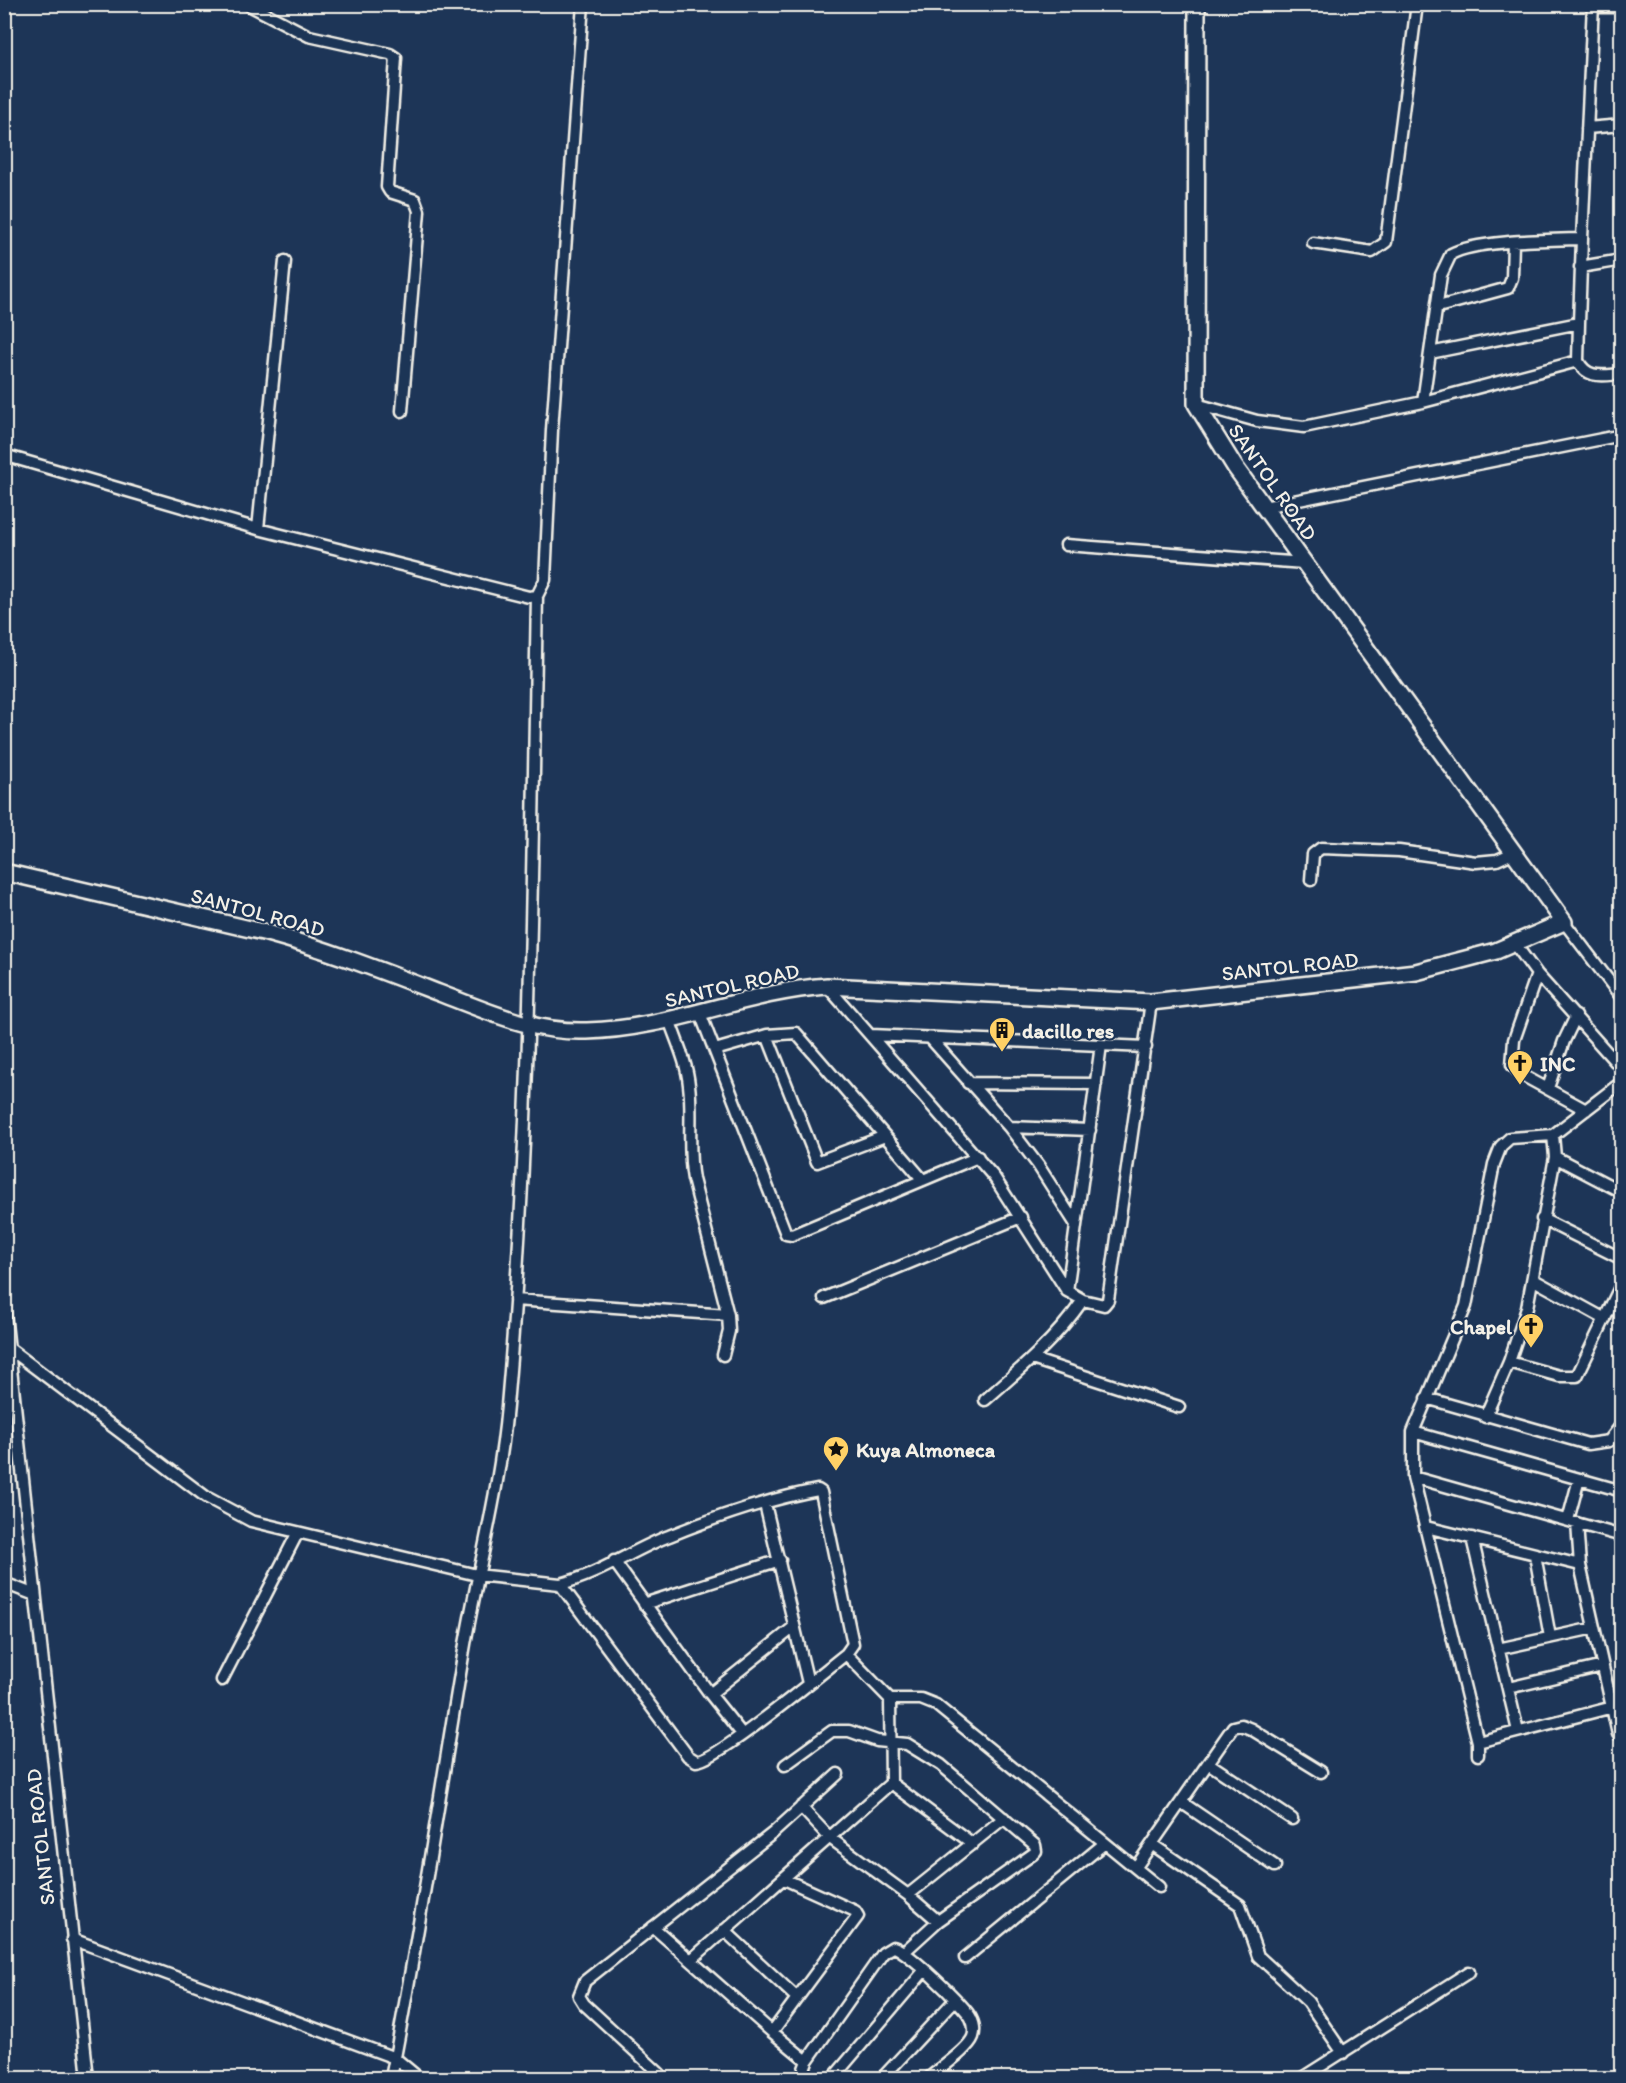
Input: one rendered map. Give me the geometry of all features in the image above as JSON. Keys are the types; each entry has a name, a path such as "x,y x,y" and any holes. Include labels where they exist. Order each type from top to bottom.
{"street":[{"path":"246,4 309,36 390,54 396,58 387,187 390,192 415,200 419,211 402,411"},
{"path":"391,2079 477,1575 497,1484 507,1410 523,1190 530,1027 537,596 545,580 552,430 583,4"},
{"name":"SANTOL ROAD","path":"4,872 309,945 530,1027 585,1031 670,1022 775,993 826,986 1151,1002 1416,972 1515,944 1564,922 1217,441 1196,404 1197,4"},
{"path":"1313,243 1372,252 1386,242 1418,4"},
{"path":"1622,7 1593,6 1580,267 1578,361 1584,371 1593,376 1622,374"},
{"path":"1587,128 1622,126"},
{"path":"1423,402 1441,275 1451,254 1513,242 1582,239"},
{"path":"1438,307 1508,288 1512,278 1513,242"},
{"path":"1580,267 1622,260"},
{"path":"258,529 285,261"},
{"path":"1430,353 1579,323"},
{"path":"1196,404 1257,421 1304,427 1423,402 1578,361"},
{"path":"1264,507 1622,435"},
{"path":"4,455 258,529 529,597 537,596"},
{"path":"1066,545 1304,563"},
{"path":"1311,880 1313,854 1321,848 1399,851 1476,862 1492,861 1515,852"},
{"path":"1564,922 1622,998"},
{"path":"1515,944 1537,974 1622,1069"},
{"path":"1537,974 1514,1040 1511,1061 1515,1071 1586,1110"},
{"path":"826,986 978,1157 1007,1194 1067,1291 1083,1300 1104,1305 1108,1300 1151,1002"},
{"path":"700,1014 786,1234 792,1235 978,1157"},
{"path":"1548,1088 1564,1041 1576,1016"},
{"path":"670,1022 690,1086 690,1162 693,1179 728,1315 729,1331 723,1355"},
{"path":"715,1050 767,1035 796,1033 804,1038 923,1180"},
{"path":"767,1035 817,1162 885,1136"},
{"path":"871,1035 1146,1047"},
{"path":"931,1039 1009,1127 1038,1165 1075,1223"},
{"path":"1067,1291 1101,1045"},
{"path":"1478,1755 1478,1742 1413,1477 1413,1432 1466,1305 1494,1164 1501,1146 1516,1136 1553,1135 1622,1082"},
{"path":"968,1083 1096,1084"},
{"path":"1009,1127 1090,1130"},
{"path":"1485,1417 1522,1327 1534,1280 1542,1219 1555,1157 1553,1135"},
{"path":"1555,1157 1622,1192"},
{"path":"824,1298 1021,1217"},
{"path":"1542,1219 1622,1259"},
{"path":"1534,1280 1605,1319"},
{"path":"1509,1362 1559,1376 1577,1376 1622,1283"},
{"path":"515,1300 728,1315"},
{"path":"985,1400 1032,1359 1066,1324 1083,1300"},
{"name":"SANTOL ROAD","path":"4,1304 88,2079"},
{"path":"10,1349 206,1497 251,1521 297,1534 477,1575 560,1584 577,1580 669,1536 765,1504 817,1490 821,1492 854,1637 852,1648 742,1734 700,1762 692,1759 560,1584"},
{"path":"1032,1359 1179,1407"},
{"path":"1426,1398 1485,1417 1595,1445 1609,1441 1622,1424"},
{"path":"1413,1432 1622,1491"},
{"path":"1413,1477 1622,1536"},
{"path":"1580,1479 1573,1521 1593,1628 1618,1734"},
{"path":"765,1504 808,1683"},
{"path":"1426,1527 1581,1565"},
{"path":"222,1680 297,1534"},
{"path":"1472,1538 1518,1731"},
{"path":"1535,1555 1551,1637"},
{"path":"644,1604 780,1560"},
{"path":"614,1561 710,1694 742,1734"},
{"path":"4,1582 34,1595"},
{"path":"710,1694 794,1627"},
{"path":"1498,1648 1593,1628"},
{"path":"692,1960 891,1783 890,1700 846,1654"},
{"path":"1508,1688 1603,1666"},
{"path":"890,1700 928,1700 1159,1887"},
{"path":"1478,1742 1613,1707"},
{"path":"1136,1867 1229,1731 1241,1725 1251,1729 1321,1772"},
{"path":"785,1765 832,1731 849,1731 877,1741 907,1744 941,1765 1035,1845 1036,1851 938,1921 904,1952"},
{"path":"1208,1763 1292,1819"},
{"path":"660,2079 660,2074 584,2004 579,1996 585,1981 801,1807 838,1774"},
{"path":"891,1783 973,1844"},
{"path":"1181,1802 1275,1866"},
{"path":"801,1807 830,1838 908,1895 938,1921"},
{"path":"908,1895 1004,1818"},
{"path":"965,1958 1105,1843"},
{"path":"1153,1845 1240,1905 1258,1956 1308,2002 1343,2053"},
{"path":"772,2032 857,1919 858,1913 784,1879"},
{"path":"653,1927 807,2061"},
{"path":"724,1930 797,1998"},
{"path":"72,1939 395,2058 419,2079"},
{"path":"811,2079 804,2069 807,2061 883,1953 893,1947 904,1952 955,2000 971,2018 974,2028 973,2038 929,2079"},
{"path":"834,2079 924,1971"},
{"path":"1302,2079 1469,1972"},
{"path":"882,2079 955,2000"}],"place":[{"name":"dacillo res","path":"1002,1053"},
{"name":"INC","path":"1520,1086"},
{"name":"Chapel","path":"1531,1349"},
{"name":"Kuya Almoneca","path":"836,1472"}]}
